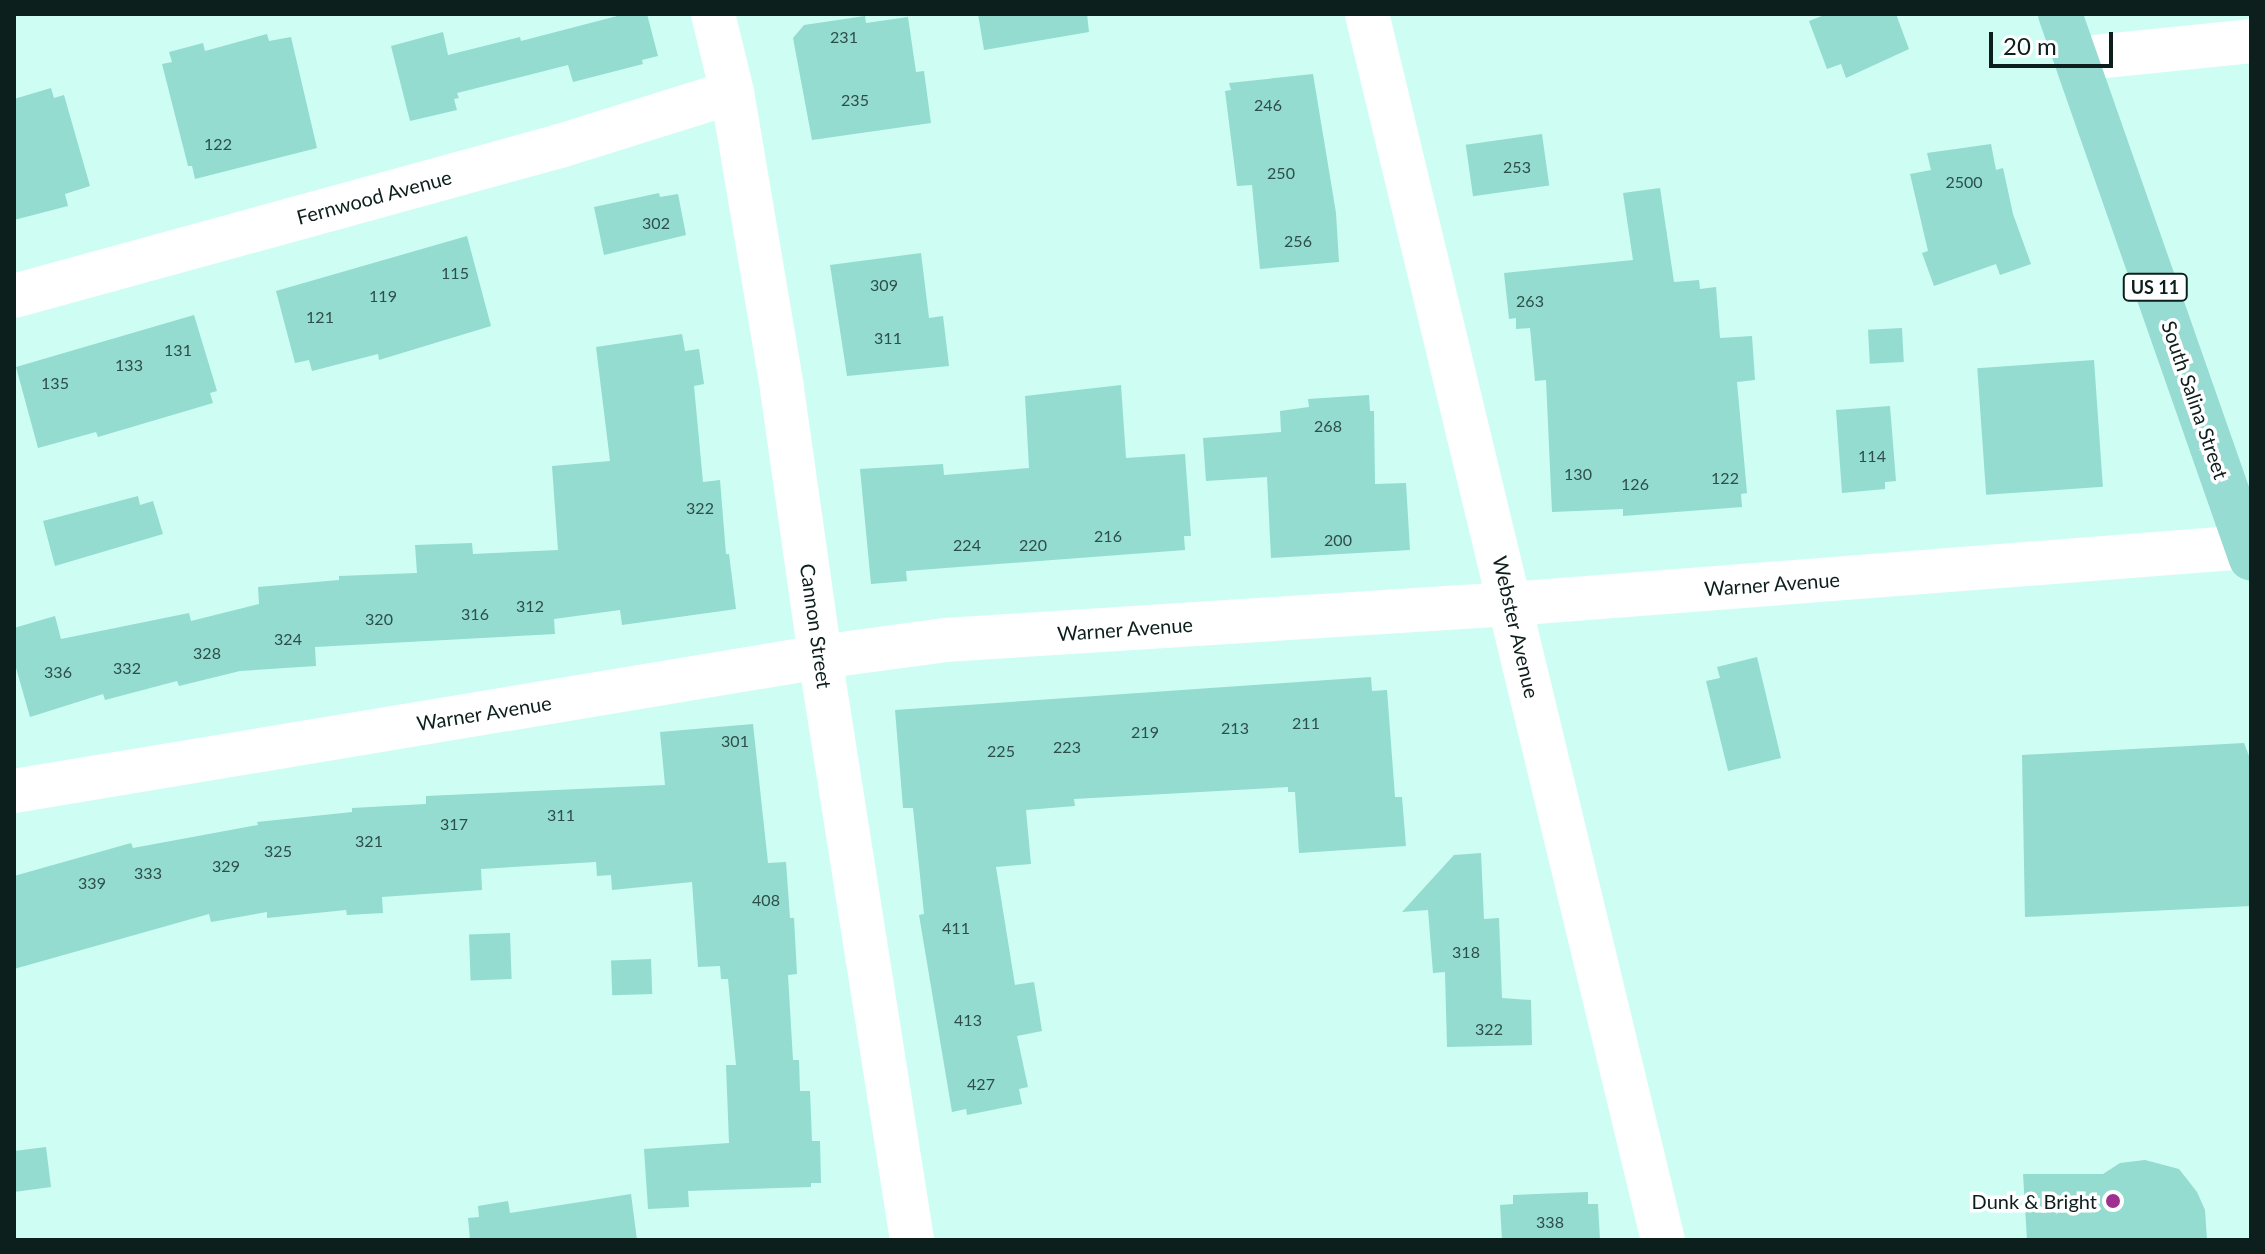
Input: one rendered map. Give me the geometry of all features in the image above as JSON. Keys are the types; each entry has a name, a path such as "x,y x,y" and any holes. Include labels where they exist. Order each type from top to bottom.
{"main road":[{"name":"South Salina Street","path":"2060,14 2249,553"}],"street":[{"name":"Cannon Street","path":"713,14 732,92 782,389 820,657 912,1240"},
{"name":"Webster Avenue","path":"1367,14 1663,1240"},
{"path":"2075,59 2251,39 2245,14"},
{"name":"Fernwood Avenue","path":"14,296 560,146 732,92"},
{"name":"Warner Avenue","path":"14,791 820,657 945,640 2249,553"}],"building":[{"path":"625,14 647,14 658,56 642,60 643,64 573,82 568,65 457,93 459,98 454,99 457,110 410,121 391,46 443,32 448,55 520,37 521,41"},
{"path":"978,14 1087,14 1089,32 984,50"},
{"path":"1827,14 1896,14 1909,49 1846,78 1841,64 1827,69 1809,21"},
{"path":"865,16 866,23 908,17 916,72 924,71 931,123 812,140 793,38 804,25"},
{"path":"267,34 269,41 291,37 317,148 195,179 192,166 188,166 162,64 172,62 169,52 203,43 205,51"},
{"path":"1313,74 1336,213 1339,262 1260,269 1252,185 1237,186 1225,91 1231,90 1229,83"},
{"path":"51,88 54,98 64,95 90,186 65,194 68,206 14,220 14,99"},
{"path":"1542,134 1549,185 1473,196 1466,145"},
{"path":"1991,144 1996,170 2003,168 2013,214 2031,264 2000,275 1996,264 1934,286 1922,253 1928,251 1910,174 1931,170 1927,153"},
{"path":"1660,188 1674,282 1699,280 1700,289 1716,287 1720,338 1752,336 1755,380 1737,382 1747,493 1741,494 1742,507 1623,516 1623,509 1552,512 1546,380 1535,381 1530,328 1516,329 1516,318 1509,319 1504,273 1633,260 1623,193"},
{"path":"659,193 660,197 678,194 686,235 604,255 594,207"},
{"path":"467,236 491,326 379,360 378,354 312,371 309,360 295,363 276,291"},
{"path":"921,253 929,318 943,316 949,366 847,376 830,265"},
{"path":"194,315 217,391 210,393 213,403 98,437 96,432 38,448 16,367"},
{"path":"1902,328 1904,362 1870,364 1868,330"},
{"path":"682,334 685,351 699,349 704,384 694,386 703,482 720,480 726,554 729,554 736,609 622,625 620,610 554,619 555,634 315,647 316,666 240,671 179,686 177,681 105,700 103,694 30,717 14,661 14,628 55,616 61,639 189,613 191,621 259,604 258,587 339,580 339,576 417,573 415,545 472,543 473,554 558,550 552,466 610,461 596,347"},
{"path":"2094,360 2103,487 1986,495 1977,368"},
{"path":"1121,385 1126,458 1185,454 1191,536 1184,536 1185,550 906,571 907,581 871,584 860,469 943,464 944,475 1029,468 1025,396"},
{"path":"1369,395 1370,411 1374,411 1375,484 1406,483 1410,550 1271,558 1267,477 1206,481 1203,438 1281,432 1280,411 1309,407 1308,399"},
{"path":"1890,406 1896,481 1885,482 1885,489 1842,493 1836,410"},
{"path":"138,496 140,505 153,501 163,534 55,566 43,521"},
{"path":"1757,657 1781,758 1728,771 1706,681 1720,678 1717,667"},
{"path":"1371,677 1372,691 1387,690 1395,797 1402,797 1406,846 1299,853 1295,792 1288,792 1288,787 1074,799 1075,806 1026,810 1031,864 996,867 1015,985 1034,982 1042,1031 1017,1036 1028,1087 1019,1089 1022,1104 967,1115 966,1109 952,1112 919,915 924,914 913,808 903,808 895,710"},
{"path":"753,724 768,863 786,862 790,918 794,918 797,974 788,975 793,1060 799,1060 800,1091 810,1091 812,1141 820,1141 821,1183 811,1183 811,1187 688,1191 689,1207 648,1209 644,1149 729,1143 726,1065 736,1065 728,979 721,979 720,966 698,967 692,882 612,890 611,875 597,876 596,862 481,869 482,890 382,897 383,913 347,915 346,910 267,918 267,912 211,922 209,914 14,969 14,876 131,843 133,848 258,825 257,822 352,812 352,808 426,804 426,796 665,785 660,732"},
{"path":"2244,743 2251,761 2251,906 2025,917 2022,755"},
{"path":"1481,853 1484,919 1499,918 1502,998 1531,1000 1532,1045 1447,1047 1445,972 1433,973 1428,910 1402,912 1454,855"},
{"path":"510,933 512,979 471,980 469,934"},
{"path":"651,959 652,994 612,995 611,960"},
{"path":"46,1147 51,1187 14,1192 14,1151"},
{"name":"Dunk & Bright","path":"2145,1160 2179,1169 2197,1192 2205,1210 2207,1240 2027,1240 2023,1174 2103,1174 2120,1163"},
{"path":"1588,1192 1588,1204 1598,1204 1600,1240 1502,1240 1500,1205 1513,1204 1513,1195"},
{"path":"631,1194 637,1240 470,1240 468,1218 479,1217 478,1206 508,1201 510,1213"}],"place":[{"name":"Dunk & Bright","path":"2113,1201"}]}
